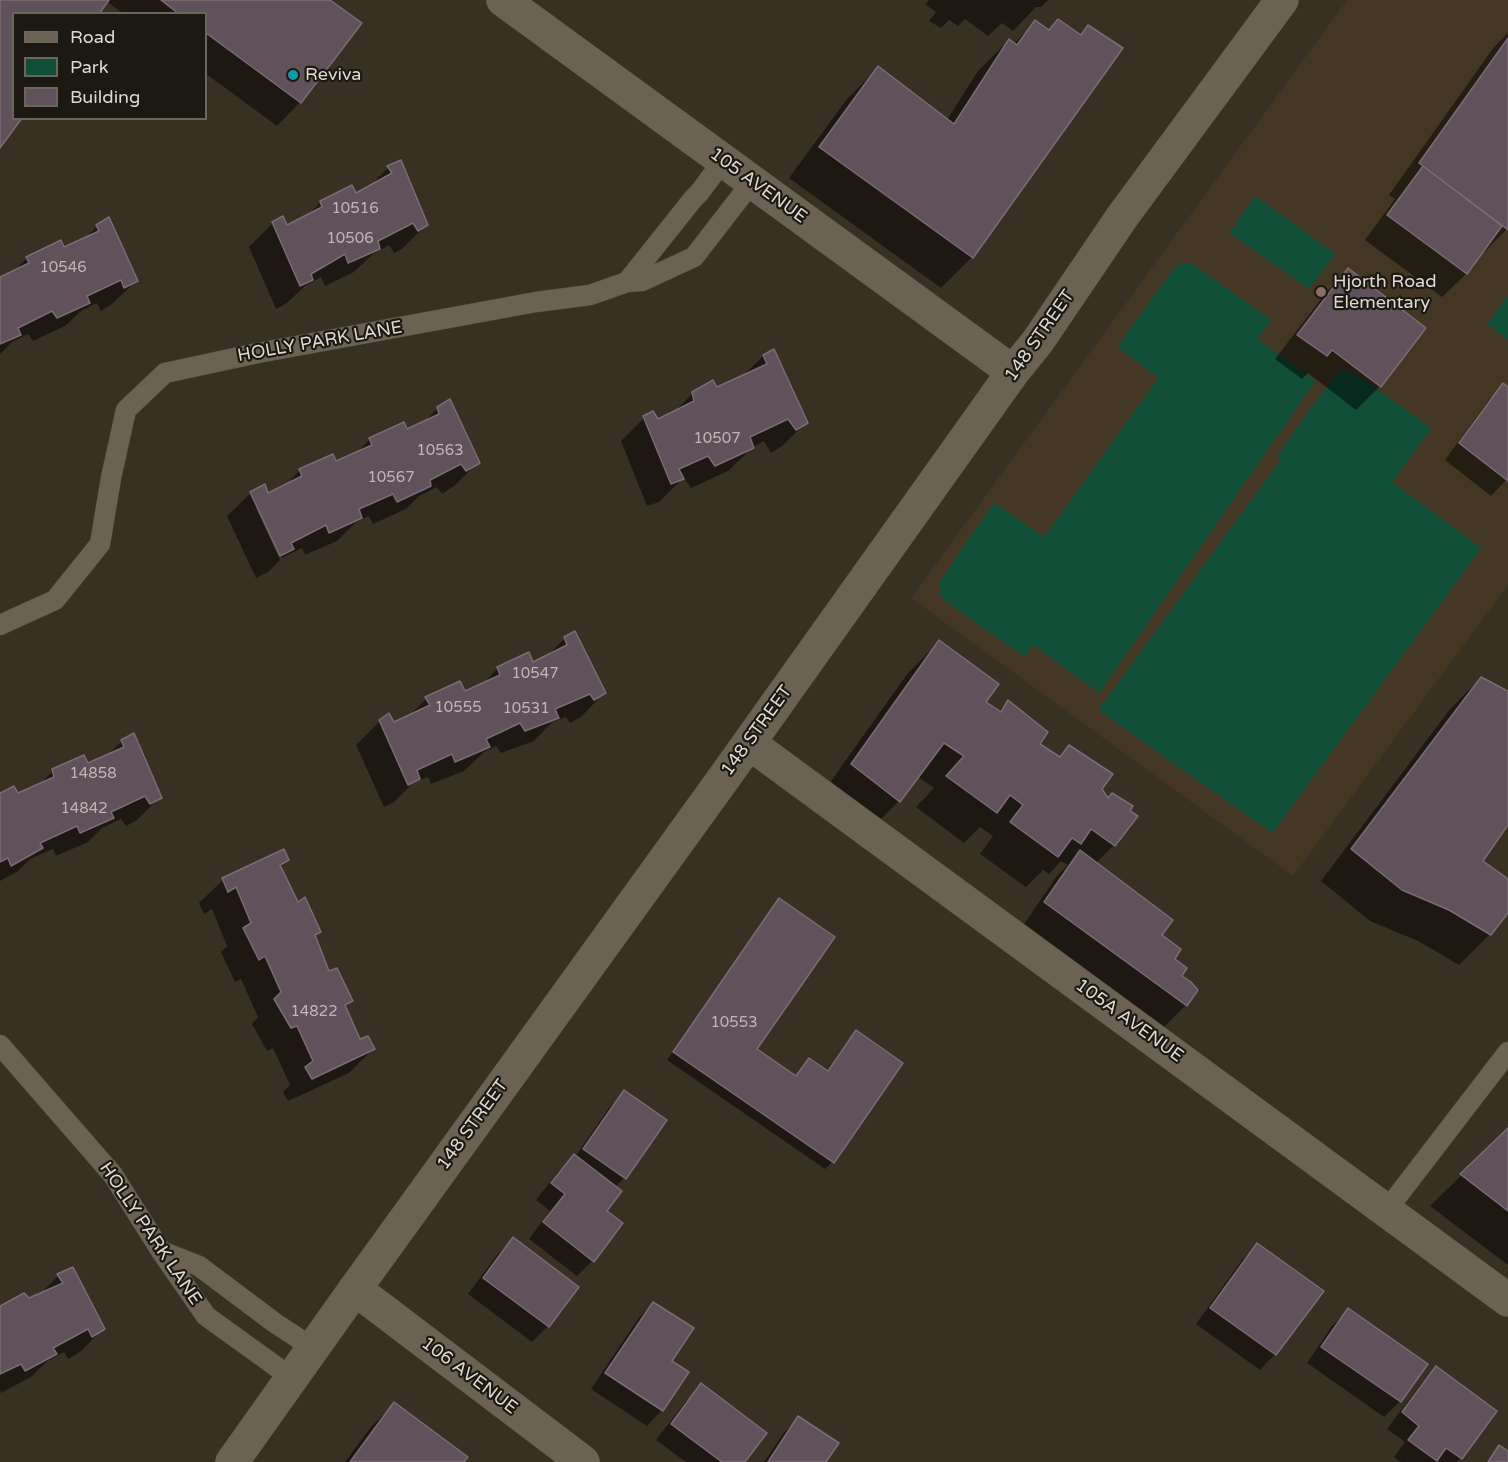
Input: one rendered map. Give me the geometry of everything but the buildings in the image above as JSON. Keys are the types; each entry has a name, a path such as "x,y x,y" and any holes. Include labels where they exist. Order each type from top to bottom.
{"street":[{"name":"105 AVENUE","path":"503,0 1014,372"},
{"name":"148 STREET","path":"232,1462 1038,341 1122,217 1282,0"},
{"name":"105A AVENUE","path":"749,743 1508,1300"},
{"name":"106 AVENUE","path":"355,1289 563,1456"}],"lane":[{"path":"627,282 723,161"},
{"name":"HOLLY PARK LANE","path":"0,624 55,600 100,544 126,410 165,373 258,353 536,302 591,295 627,282 642,281 694,257 752,182"},
{"name":"HOLLY PARK LANE","path":"0,1045 113,1175 206,1316 292,1378"},
{"path":"1386,1211 1508,1052"},
{"path":"161,1251 199,1266 275,1323 313,1348"}],"shaded area":[{"name":"Hjorth Road Elementary","path":"1347,0 1508,0 1508,585 1293,876 911,598"}],"green space":[{"path":"1255,196 1335,254 1309,289 1229,233"},
{"path":"1191,263 1271,320 1257,339 1315,381 1099,693 1033,645 1024,656 967,617 940,596 939,583 994,503 1044,537 1158,378 1117,347 1178,264"},
{"path":"1508,295 1508,340 1487,324"},
{"path":"1351,371 1431,428 1392,482 1481,548 1272,833 1098,710 1281,459 1277,456 1317,399 1338,372"}],"place":[{"name":"Reviva","path":"293,75"},
{"name":"Hjorth Road Elementary","path":"1321,292"}]}
